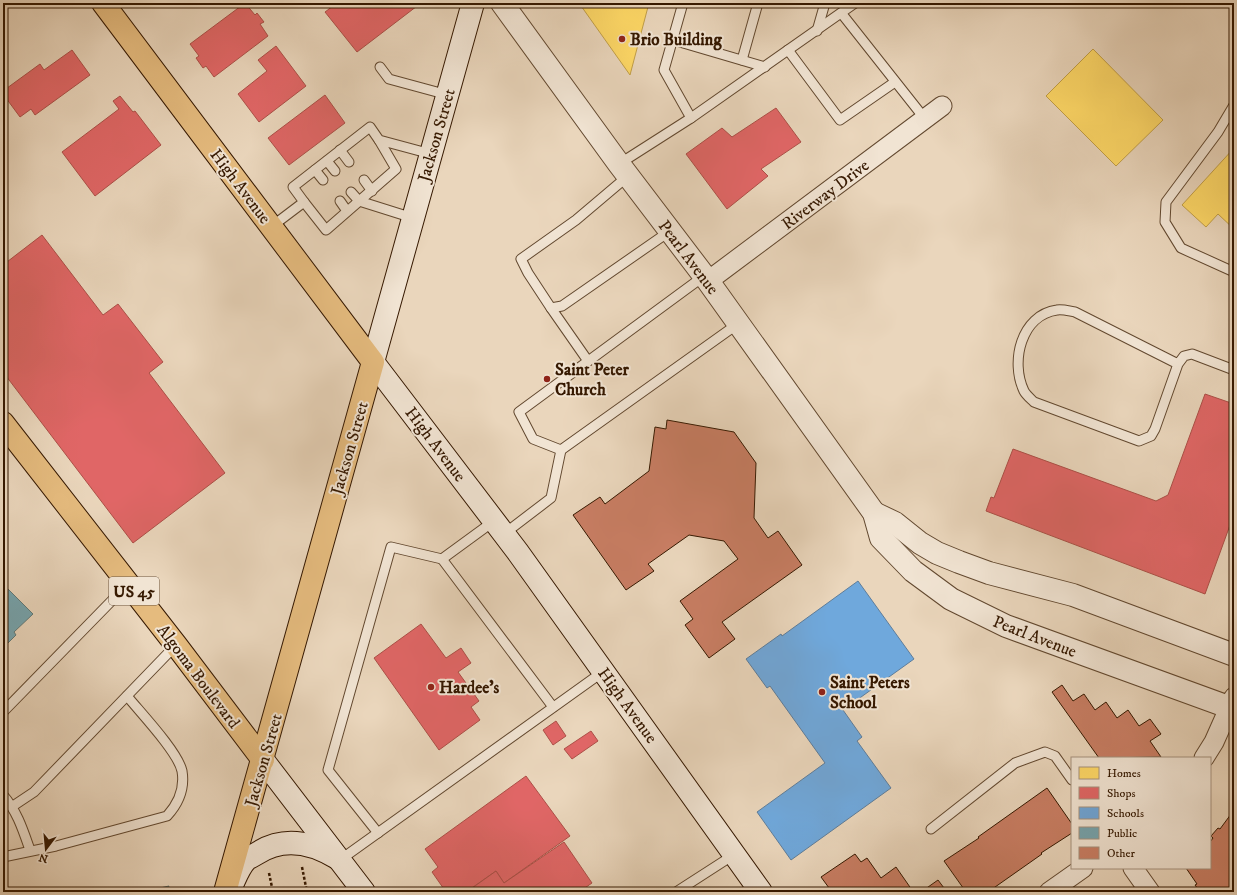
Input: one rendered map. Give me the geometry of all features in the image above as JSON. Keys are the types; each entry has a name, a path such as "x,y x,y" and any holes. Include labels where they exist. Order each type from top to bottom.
{"main road":[{"name":"High Avenue","path":"103,3 373,362"},
{"name":"Jackson Street","path":"225,892 373,362"},
{"name":"Algoma Boulevard","path":"3,423 176,645 263,760"}],"street":[{"name":"Jackson Street","path":"373,362 473,3"},
{"name":"Pearl Avenue","path":"502,3 623,170 670,230 739,323 874,513 880,538 913,571 951,599 1006,626 1233,705"},
{"name":"Riverway Drive","path":"706,278 942,106"},
{"name":"High Avenue","path":"373,362 499,528 604,671 761,892"},
{"name":"Pearl Avenue","path":"874,513 895,523 932,550 958,562 989,573 1073,596 1234,655"},
{"path":"1205,757 1233,705"},
{"name":"Algoma Boulevard","path":"263,760 364,892"},
{"path":"229,892 245,860 263,849 275,844 288,842 301,843 326,852 340,860"},
{"path":"1049,892 1082,869"},
{"path":"1134,869 1150,892"}],"lane":[{"path":"684,3 664,70 691,118"},
{"path":"742,60 758,3"},
{"path":"817,31 825,3"},
{"path":"588,362 551,308 521,259 576,220 623,170 691,118 842,14 855,3"},
{"path":"842,14 925,119"},
{"path":"673,40 765,67"},
{"path":"788,50 840,120 895,82"},
{"path":"380,68 389,79 448,95"},
{"path":"1234,105 1218,132 1166,202 1164,222 1181,248 1234,272"},
{"path":"370,127 379,140 396,169 326,230 293,187 370,127"},
{"path":"379,140 431,154"},
{"path":"340,150 349,162"},
{"path":"327,160 335,171"},
{"path":"315,170 323,180"},
{"path":"364,180 372,191"},
{"path":"351,192 359,202 414,218"},
{"path":"340,201 348,211"},
{"path":"271,227 304,202"},
{"path":"551,308 562,306 670,230"},
{"path":"561,450 533,439 519,412 706,278"},
{"path":"1178,364 1075,312 1057,310 1041,316 1028,328 1020,348 1018,371 1024,392 1034,402 1139,441 1152,436 1178,364 1184,356 1192,354 1234,370"},
{"path":"442,559 551,498 561,450 739,323"},
{"path":"378,833 328,770 391,547 442,559 553,707"},
{"path":"3,712 128,584"},
{"path":"13,806 34,792 176,645"},
{"path":"340,860 604,671"},
{"path":"3,857 30,850 56,846 167,816 177,805 182,788 182,770 173,753 127,696"},
{"path":"931,829 1015,763 1045,752 1055,756 1071,779"},
{"path":"3,795 13,806 30,850"},
{"path":"676,892 734,854"}],"path":[{"path":"302,862 307,892"},
{"path":"268,868 273,892"}],"building: Homes":[{"name":"Brio Building","path":"579,3 649,3 630,75"},
{"path":"1093,49 1163,120 1116,166 1046,96"},
{"path":"1234,148 1234,229 1218,214 1206,227 1182,205"}],"building: Shops":[{"path":"245,3 255,15 257,13 264,22 260,24 268,36 214,77 206,66 203,68 196,58 199,56 190,44"},
{"path":"337,3 421,3 357,52 325,12"},
{"path":"276,46 306,86 259,122 238,94 267,71 258,60"},
{"path":"72,50 90,75 35,115 31,109 20,117 3,94 3,91 40,64 44,70"},
{"path":"325,95 345,123 289,165 268,138"},
{"path":"120,96 133,112 135,111 161,145 95,196 62,152 119,109 113,101"},
{"path":"776,108 801,142 761,169 768,176 727,209 686,154 722,128 732,137"},
{"path":"42,235 103,315 118,304 163,362 149,373 225,473 133,543 3,372 3,265"},
{"path":"1205,394 1234,404 1234,514 1205,594 986,511 991,497 994,498 1013,449 1156,501 1168,495"},
{"name":"Hardee's","path":"421,624 446,658 461,648 471,663 458,672 479,701 471,707 480,720 439,750 374,658"},
{"path":"556,721 566,736 553,745 543,730"},
{"path":"591,731 598,741 572,759 564,749"},
{"path":"526,776 570,836 504,883 496,871 466,892 446,892 432,872 438,867 425,849"},
{"path":"564,842 592,883 579,892 468,891 496,871 504,883"}],"building: Schools":[{"path":"858,581 914,659 843,710 862,737 857,741 891,788 791,860 757,812 825,763 770,686 767,688 746,659 781,634 782,636"}],"building: Public":[{"path":"3,584 33,614 14,632 16,635 3,648"},
{"path":"169,886 167,892 142,892"}],"building: Other":[{"path":"667,420 734,432 756,463 754,518 768,538 778,531 802,565 722,622 735,639 709,658 685,625 693,619 680,601 738,559 724,541 689,535 648,564 654,571 626,590 573,515 600,497 605,504 649,471 655,427 666,429"},
{"path":"1062,685 1073,701 1084,694 1095,710 1106,702 1117,718 1128,710 1139,726 1150,719 1161,734 1150,741 1161,757 1098,757 1052,692"},
{"path":"1047,788 1071,823 1071,834 1041,853 1042,854 988,892 966,892 944,861 979,838 978,837"},
{"path":"1234,810 1234,892 1200,892 1195,885 1197,884 1187,869 1211,869 1211,841 1213,838 1211,836 1218,828 1220,829"},
{"path":"855,854 861,862 867,858 881,878 896,867 912,890 909,892 832,892 821,877"},
{"path":"938,880 947,892 921,892"}],"place":[{"name":"Brio Building","path":"622,39"},
{"name":"Saint Peter Church","path":"547,379"},
{"name":"Hardee's","path":"431,687"},
{"name":"Saint Peters School","path":"822,692"}]}
